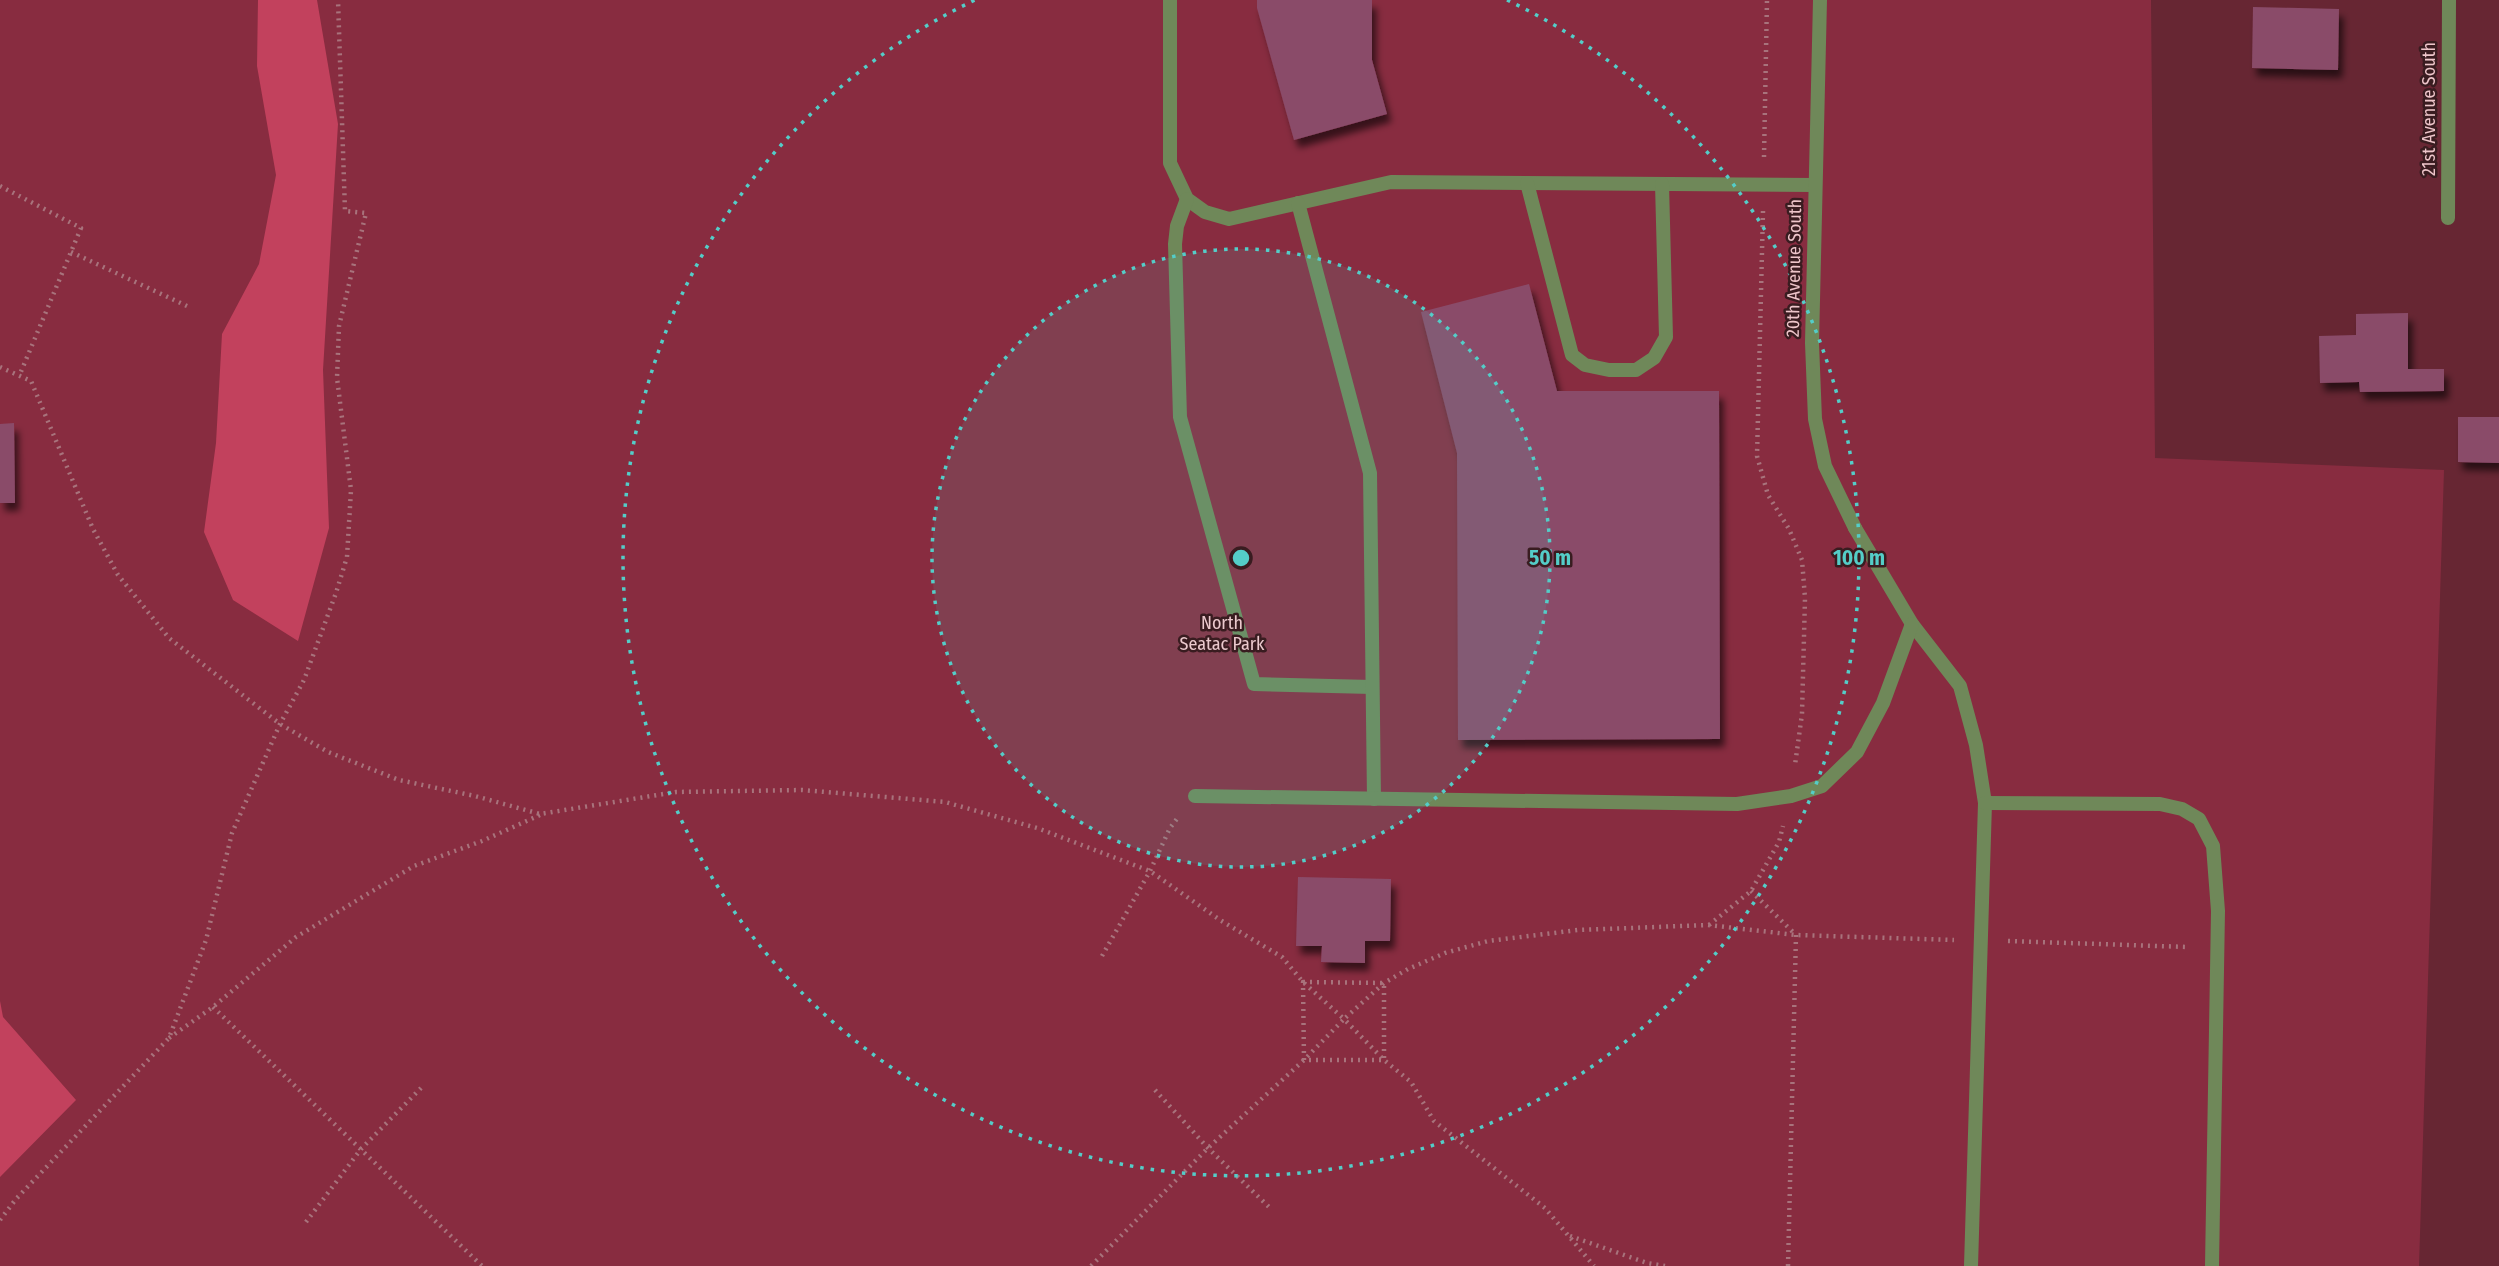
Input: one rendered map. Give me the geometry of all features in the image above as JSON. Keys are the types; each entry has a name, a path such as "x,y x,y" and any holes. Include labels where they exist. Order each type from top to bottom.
{"street":[{"path":"1170,0 1170,163 1187,199 1205,212 1229,219 1391,182 1815,185"},
{"name":"20th Avenue South","path":"1820,0 1812,343 1815,419 1825,466 1855,528 1912,624 1960,686 1976,745 1985,803 1971,1266"},
{"name":"21st Avenue South","path":"2448,218 2449,0"},
{"path":"1527,183 1572,355 1585,365 1609,370 1636,370 1654,358 1665,337 1662,184"},
{"path":"1187,199 1177,226 1175,244 1180,417 1254,684 1372,688"},
{"path":"1298,203 1370,473 1374,799"},
{"path":"1195,796 1737,804 1791,796 1822,786 1857,752 1883,703 1912,624"},
{"path":"1985,803 2160,804 2182,810 2199,819 2213,846 2218,911 2212,1266"}],"path":[{"path":"169,1038 206,940 232,833 280,724 304,680 347,557 352,490 337,378 340,326 366,213 345,211 338,0"},
{"path":"1708,926 1751,891 1779,842 1791,796 1802,713 1805,597 1802,560 1789,528 1768,495 1758,456 1767,0"},
{"path":"0,186 81,228 20,374"},
{"path":"71,252 187,306"},
{"path":"0,367 31,381 93,529 118,575 169,638 280,724 328,752 400,780 475,796 540,814"},
{"path":"0,1220 16,1199 169,1038 213,1007 296,937 414,866 482,841 540,814 676,792 802,790 945,802 1037,828 1150,871 1220,920 1282,957 1303,982 1384,1060 1411,1082 1434,1121 1545,1208 1594,1266"},
{"path":"1102,956 1150,871 1170,828 1195,796"},
{"path":"1751,891 1796,934 1788,1266"},
{"path":"1091,1266 1208,1148 1304,1060 1344,1019 1384,983 1408,969 1445,953 1488,941 1578,930 1708,926 1796,934"},
{"path":"1303,982 1384,983"},
{"path":"1303,982 1304,1060"},
{"path":"1384,983 1384,1060"},
{"path":"213,1007 482,1266"},
{"path":"1304,1060 1384,1060"},
{"path":"306,1222 361,1149 424,1086"},
{"path":"1155,1090 1208,1148 1271,1209"},
{"path":"1570,1236 1647,1263 1665,1266"}],"green space":[{"name":"North Seatac Park","path":"0,0 2151,0 2155,458 2444,470 2419,1266 0,1266"}],"shaded area":[{"path":"258,0 317,0 338,124 323,370 329,528 298,641 233,600 204,532 216,443 222,334 259,264 276,175 257,66"},
{"path":"0,1001 3,1017 76,1100 0,1177"}],"building":[{"path":"1257,0 1372,0 1372,60 1387,114 1294,140"},
{"path":"2253,7 2339,9 2338,70 2252,68"},
{"path":"1529,284 1557,391 1719,391 1720,739 1458,740 1457,453 1421,312"},
{"path":"2408,313 2408,369 2444,369 2444,391 2360,392 2359,382 2320,383 2319,336 2356,335 2356,314"},
{"path":"2458,417 2499,417 2499,463 2458,462"},
{"path":"14,423 15,503 0,503 0,424"},
{"path":"1298,877 1391,879 1390,941 1365,941 1365,963 1321,962 1322,946 1296,946"}]}
